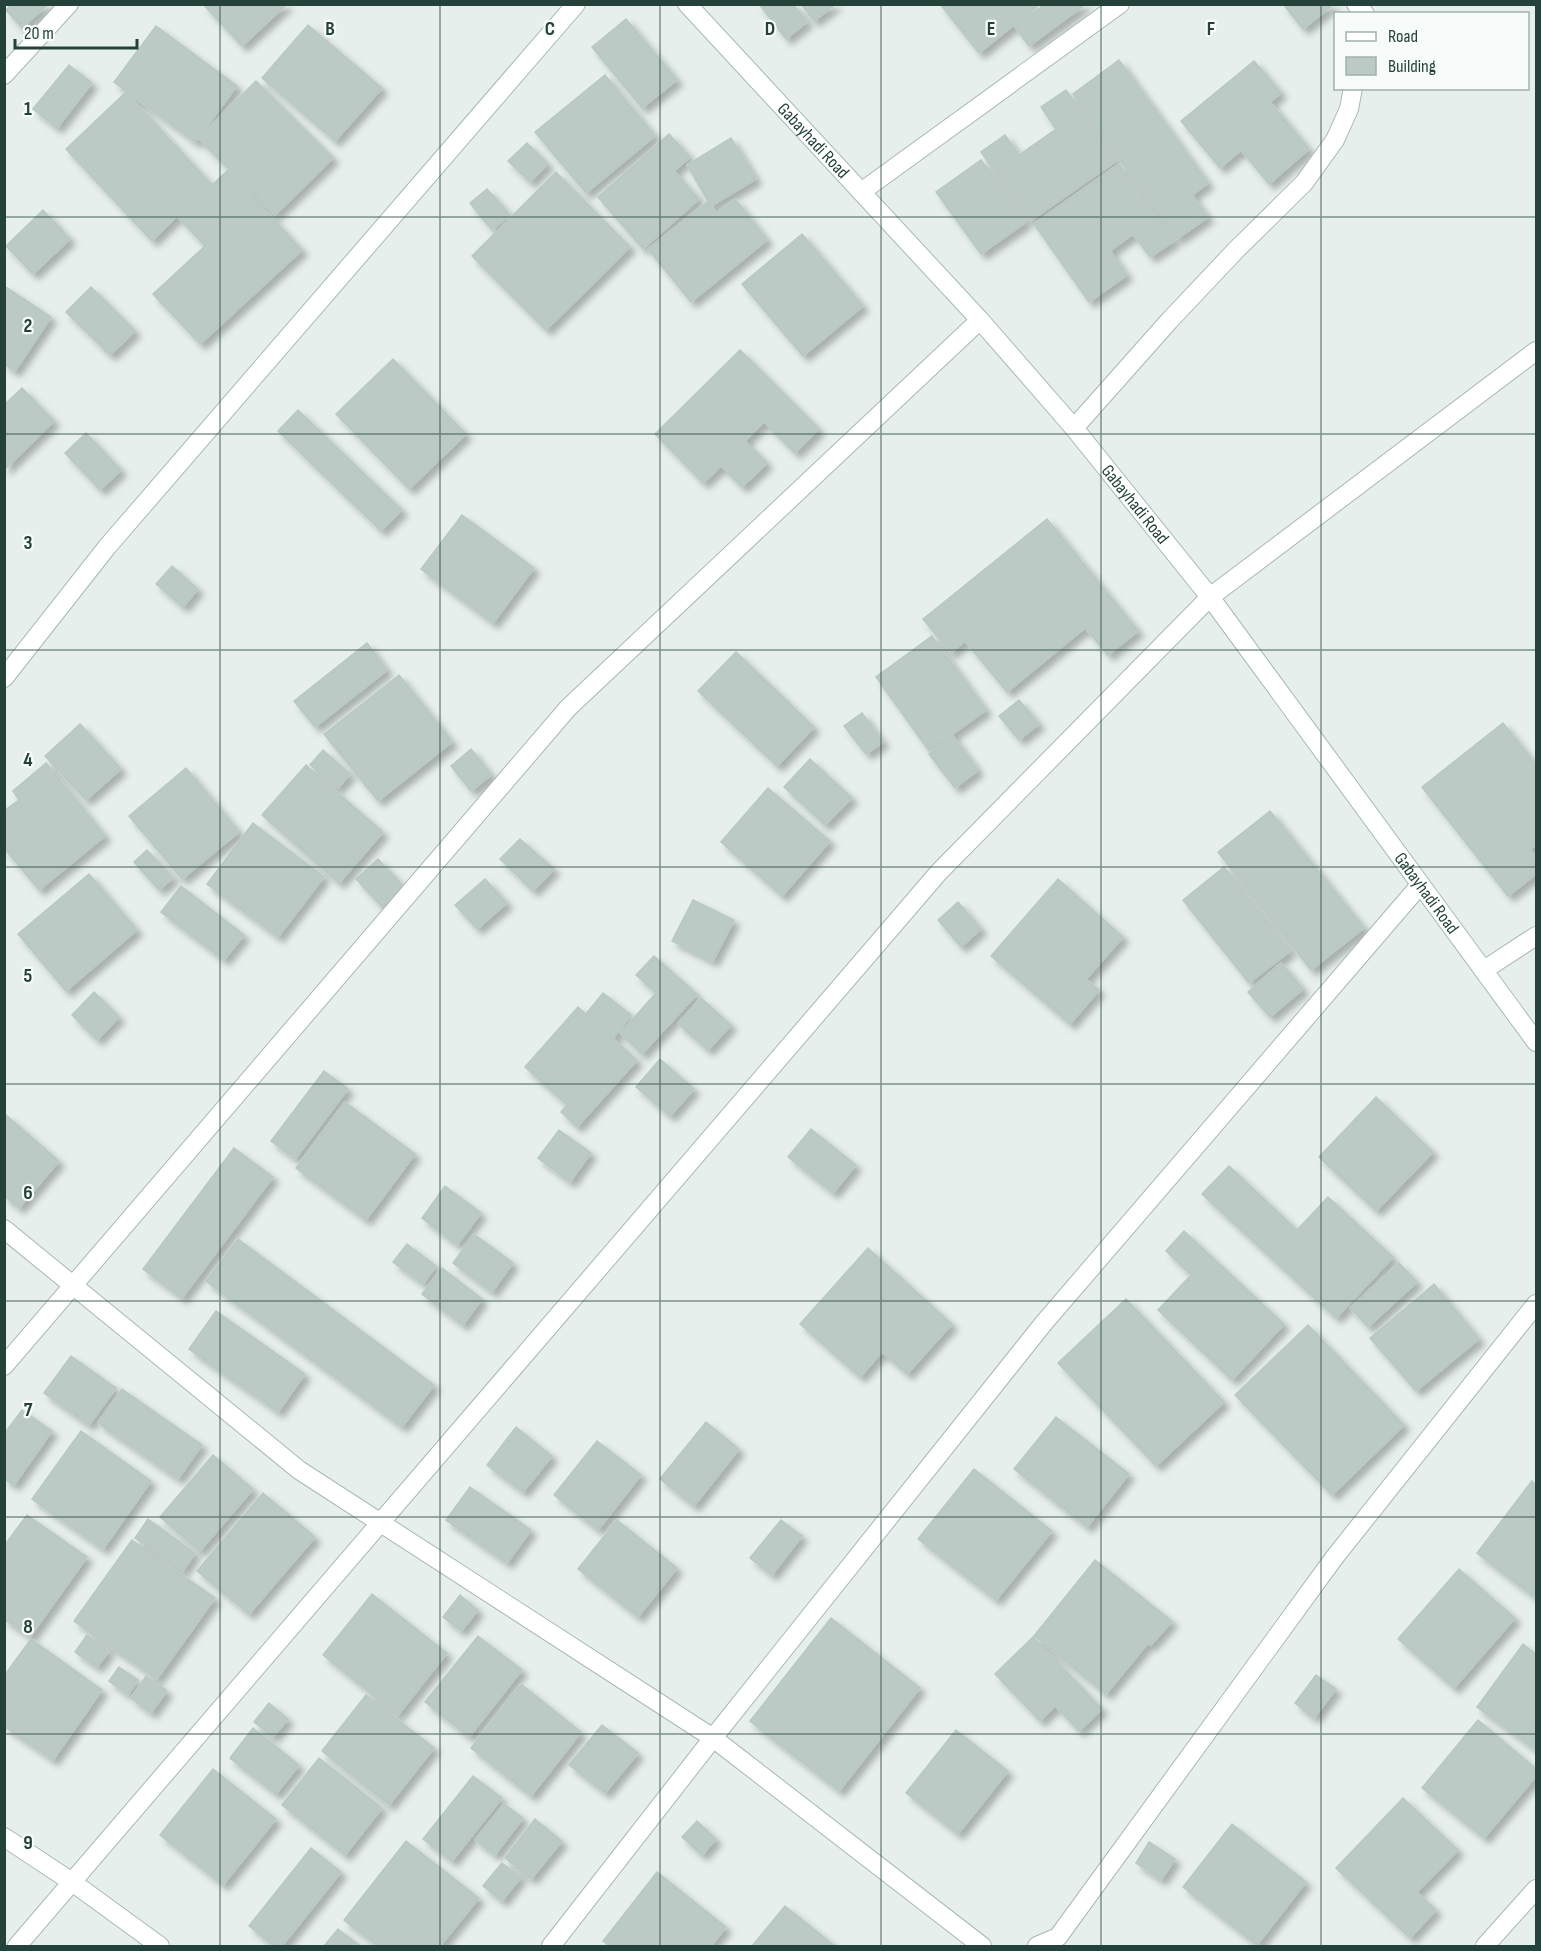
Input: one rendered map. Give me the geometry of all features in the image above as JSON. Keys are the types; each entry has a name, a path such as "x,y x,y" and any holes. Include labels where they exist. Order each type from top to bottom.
{"street":[{"path":"8,66 69,4"},
{"path":"4,678 107,547 576,4"},
{"name":"Gabayhadi Road","path":"687,4 980,320 1074,428 1210,597 1536,1042"},
{"path":"861,192 1120,4"},
{"path":"1074,428 1206,282 1304,183 1335,140 1349,109 1353,90"},
{"path":"4,1366 568,708 980,320"},
{"path":"17,1947 939,872 1210,597 1536,351"},
{"path":"552,1947 713,1738 1043,1324 1420,885"},
{"path":"1484,970 1536,936"},
{"path":"4,1228 299,1470 713,1738 982,1947"},
{"path":"1037,1947 1063,1942 1334,1558 1536,1304"},
{"path":"4,1837 72,1882 160,1947"},
{"path":"1485,1947 1536,1889"}],"building":[{"path":"12,4 48,4 22,28 6,10"},
{"path":"203,4 287,4 242,46"},
{"path":"759,4 793,4 807,22 786,39"},
{"path":"801,4 836,4 814,21"},
{"path":"940,4 1040,4 979,53"},
{"path":"1045,4 1086,4 1029,46 1015,27"},
{"path":"1283,4 1334,4 1303,29"},
{"path":"626,19 677,80 642,108 592,47"},
{"path":"308,25 382,88 335,141 262,78"},
{"path":"156,26 237,86 195,142 114,82"},
{"path":"1119,60 1208,183 1192,195 1208,217 1177,239 1073,94"},
{"path":"1254,61 1281,93 1270,102 1309,149 1269,184 1241,150 1220,168 1181,121"},
{"path":"69,65 92,83 57,128 33,109"},
{"path":"605,75 655,136 586,193 535,132"},
{"path":"256,81 333,158 275,215 198,138"},
{"path":"1066,90 1116,161 1030,221 981,152 1005,135 1019,155 1056,129 1041,107"},
{"path":"126,92 212,185 228,170 302,250 200,344 153,294 205,246 177,216 152,241 66,149"},
{"path":"669,134 690,157 674,171 699,199 643,249 598,197"},
{"path":"731,138 756,179 711,206 687,165"},
{"path":"527,143 548,164 530,182 508,161"},
{"path":"981,160 1026,222 981,254 936,192"},
{"path":"1119,164 1174,241 1150,257 1133,234 1110,251 1127,275 1089,302 1034,224"},
{"path":"556,172 630,247 546,330 472,256"},
{"path":"487,189 510,215 492,230 470,203"},
{"path":"735,199 767,240 691,302 648,249 707,202 717,214"},
{"path":"43,210 70,239 33,274 6,246"},
{"path":"802,234 863,306 803,356 742,284"},
{"path":"4,286 51,317 15,371 4,364"},
{"path":"91,287 135,331 110,355 66,312"},
{"path":"740,350 819,429 795,453 764,422 745,441 767,463 742,487 721,466 703,483 655,434"},
{"path":"393,359 466,434 409,489 336,414"},
{"path":"22,388 54,421 5,469 4,405"},
{"path":"298,410 402,510 381,531 278,431"},
{"path":"86,433 121,470 100,490 65,453"},
{"path":"462,515 534,568 493,623 421,569"},
{"path":"1047,519 1138,631 1108,655 1085,628 1007,692 965,641 951,653 923,619"},
{"path":"172,566 198,589 183,607 156,584"},
{"path":"932,636 986,710 929,751 876,677"},
{"path":"367,643 387,670 315,727 294,701"},
{"path":"736,652 814,727 777,766 698,691"},
{"path":"399,675 452,742 378,801 324,734"},
{"path":"1019,700 1039,724 1019,740 999,716"},
{"path":"862,713 883,742 866,754 844,726"},
{"path":"1503,723 1536,765 1536,845 1530,849 1536,857 1536,874 1508,896 1422,787"},
{"path":"80,724 121,769 86,800 45,756"},
{"path":"952,735 978,770 955,788 929,754"},
{"path":"471,749 491,775 471,791 451,766"},
{"path":"323,750 350,774 338,788 310,765"},
{"path":"810,759 852,798 825,825 784,787"},
{"path":"46,763 105,836 39,890 4,848 4,811 19,800 13,791"},
{"path":"306,765 383,832 339,883 262,815"},
{"path":"186,768 239,832 182,879 129,816"},
{"path":"768,788 830,841 782,896 721,842"},
{"path":"1270,811 1364,928 1311,970 1218,852"},
{"path":"253,823 324,877 278,937 207,884"},
{"path":"520,839 554,869 533,891 500,859"},
{"path":"147,850 173,878 159,890 134,862"},
{"path":"378,859 405,888 383,908 356,879"},
{"path":"1224,867 1290,951 1249,983 1183,900"},
{"path":"89,874 137,930 66,991 18,934"},
{"path":"485,879 507,903 477,929 455,905"},
{"path":"1058,879 1123,937 1086,979 1099,990 1070,1024 991,956"},
{"path":"181,886 244,935 224,960 161,912"},
{"path":"693,900 734,920 713,961 672,941"},
{"path":"958,902 981,929 961,947 938,920"},
{"path":"654,956 697,994 642,1054 620,1033 656,993 636,975"},
{"path":"1281,963 1303,989 1270,1017 1248,992"},
{"path":"94,992 119,1017 97,1040 72,1015"},
{"path":"603,993 631,1015 614,1037 586,1014"},
{"path":"701,998 731,1025 708,1050 678,1024"},
{"path":"578,1007 637,1060 577,1127 561,1112 567,1105 525,1067"},
{"path":"660,1059 694,1089 670,1116 636,1087"},
{"path":"324,1071 348,1089 295,1159 271,1141"},
{"path":"1376,1097 1433,1152 1376,1211 1319,1157"},
{"path":"345,1102 415,1154 366,1220 296,1168"},
{"path":"6,1115 59,1161 19,1208 4,1196 4,1117"},
{"path":"811,1129 856,1165 833,1193 788,1157"},
{"path":"559,1130 591,1153 570,1182 538,1158"},
{"path":"234,1148 273,1177 182,1298 143,1269"},
{"path":"1229,1166 1297,1230 1328,1197 1393,1257 1336,1318 1202,1194"},
{"path":"445,1186 481,1213 457,1245 422,1218"},
{"path":"1184,1231 1284,1324 1232,1380 1158,1310 1191,1275 1166,1251"},
{"path":"474,1234 513,1263 492,1292 453,1263"},
{"path":"238,1239 434,1385 402,1427 206,1281"},
{"path":"407,1244 436,1266 423,1284 393,1262"},
{"path":"868,1248 952,1324 907,1374 882,1352 860,1377 800,1324"},
{"path":"1399,1263 1417,1282 1368,1327 1350,1308"},
{"path":"442,1268 482,1299 463,1325 422,1294"},
{"path":"1434,1284 1479,1339 1416,1391 1370,1338"},
{"path":"1126,1299 1224,1402 1156,1466 1058,1363"},
{"path":"216,1311 305,1374 278,1412 189,1349"},
{"path":"1308,1325 1404,1425 1332,1495 1235,1395"},
{"path":"71,1356 116,1388 89,1425 44,1393"},
{"path":"122,1389 202,1445 178,1479 98,1423"},
{"path":"22,1410 52,1431 14,1485 4,1478 4,1434"},
{"path":"1056,1417 1129,1474 1087,1527 1014,1469"},
{"path":"706,1422 739,1449 694,1506 660,1479"},
{"path":"516,1427 552,1456 523,1492 487,1465"},
{"path":"81,1431 151,1481 103,1549 32,1499"},
{"path":"597,1441 641,1475 598,1530 554,1495"},
{"path":"213,1455 253,1489 200,1551 160,1517"},
{"path":"974,1469 1052,1531 996,1600 918,1539"},
{"path":"1532,1481 1536,1485 1536,1598 1477,1553"},
{"path":"470,1487 531,1530 507,1563 446,1520"},
{"path":"263,1493 315,1537 249,1614 197,1571"},
{"path":"27,1515 87,1557 30,1637 4,1619 4,1546"},
{"path":"148,1519 195,1553 183,1571 135,1538"},
{"path":"617,1520 677,1568 638,1617 578,1569"},
{"path":"781,1520 802,1536 772,1575 750,1558"},
{"path":"132,1540 215,1598 157,1679 74,1621"},
{"path":"1095,1560 1172,1621 1151,1645 1148,1643 1106,1694 1034,1636"},
{"path":"1459,1569 1515,1618 1454,1688 1398,1639"},
{"path":"372,1594 447,1653 398,1715 323,1655"},
{"path":"460,1595 478,1610 461,1631 443,1617"},
{"path":"831,1618 920,1688 839,1791 750,1721"},
{"path":"87,1635 109,1651 97,1667 75,1652"},
{"path":"478,1636 522,1670 469,1737 425,1702"},
{"path":"1033,1637 1102,1709 1079,1731 1055,1706 1040,1721 995,1674"},
{"path":"31,1639 102,1690 53,1760 4,1726 4,1676"},
{"path":"1523,1644 1536,1654 1536,1750 1477,1707"},
{"path":"119,1667 138,1680 128,1695 109,1681"},
{"path":"1316,1675 1336,1689 1314,1718 1295,1703"},
{"path":"146,1676 167,1691 151,1713 131,1698"},
{"path":"521,1684 581,1732 531,1796 471,1748"},
{"path":"366,1695 434,1748 389,1805 322,1751"},
{"path":"269,1703 288,1719 273,1737 254,1722"},
{"path":"1478,1720 1536,1769 1536,1776 1484,1838 1422,1788"},
{"path":"602,1725 638,1753 605,1793 569,1765"},
{"path":"253,1728 299,1765 276,1794 230,1758"},
{"path":"956,1730 1008,1771 958,1834 906,1793"},
{"path":"319,1758 382,1808 345,1855 282,1805"},
{"path":"213,1769 276,1819 223,1885 160,1835"},
{"path":"473,1776 502,1798 452,1861 423,1839"},
{"path":"1403,1798 1458,1850 1417,1892 1436,1910 1410,1938 1336,1868"},
{"path":"504,1804 523,1818 495,1855 475,1840"},
{"path":"535,1819 562,1841 531,1879 505,1858"},
{"path":"697,1821 716,1839 702,1855 682,1837"},
{"path":"1232,1824 1306,1882 1257,1945 1183,1887"},
{"path":"406,1841 479,1898 440,1946 378,1946 344,1920"},
{"path":"1149,1842 1175,1859 1161,1880 1136,1863"},
{"path":"311,1848 341,1872 282,1946 274,1946 249,1926"},
{"path":"502,1863 521,1877 502,1901 483,1886"},
{"path":"657,1872 726,1927 711,1946 610,1946 603,1941"},
{"path":"785,1906 835,1946 752,1946"},
{"path":"338,1929 360,1946 324,1946"}]}
